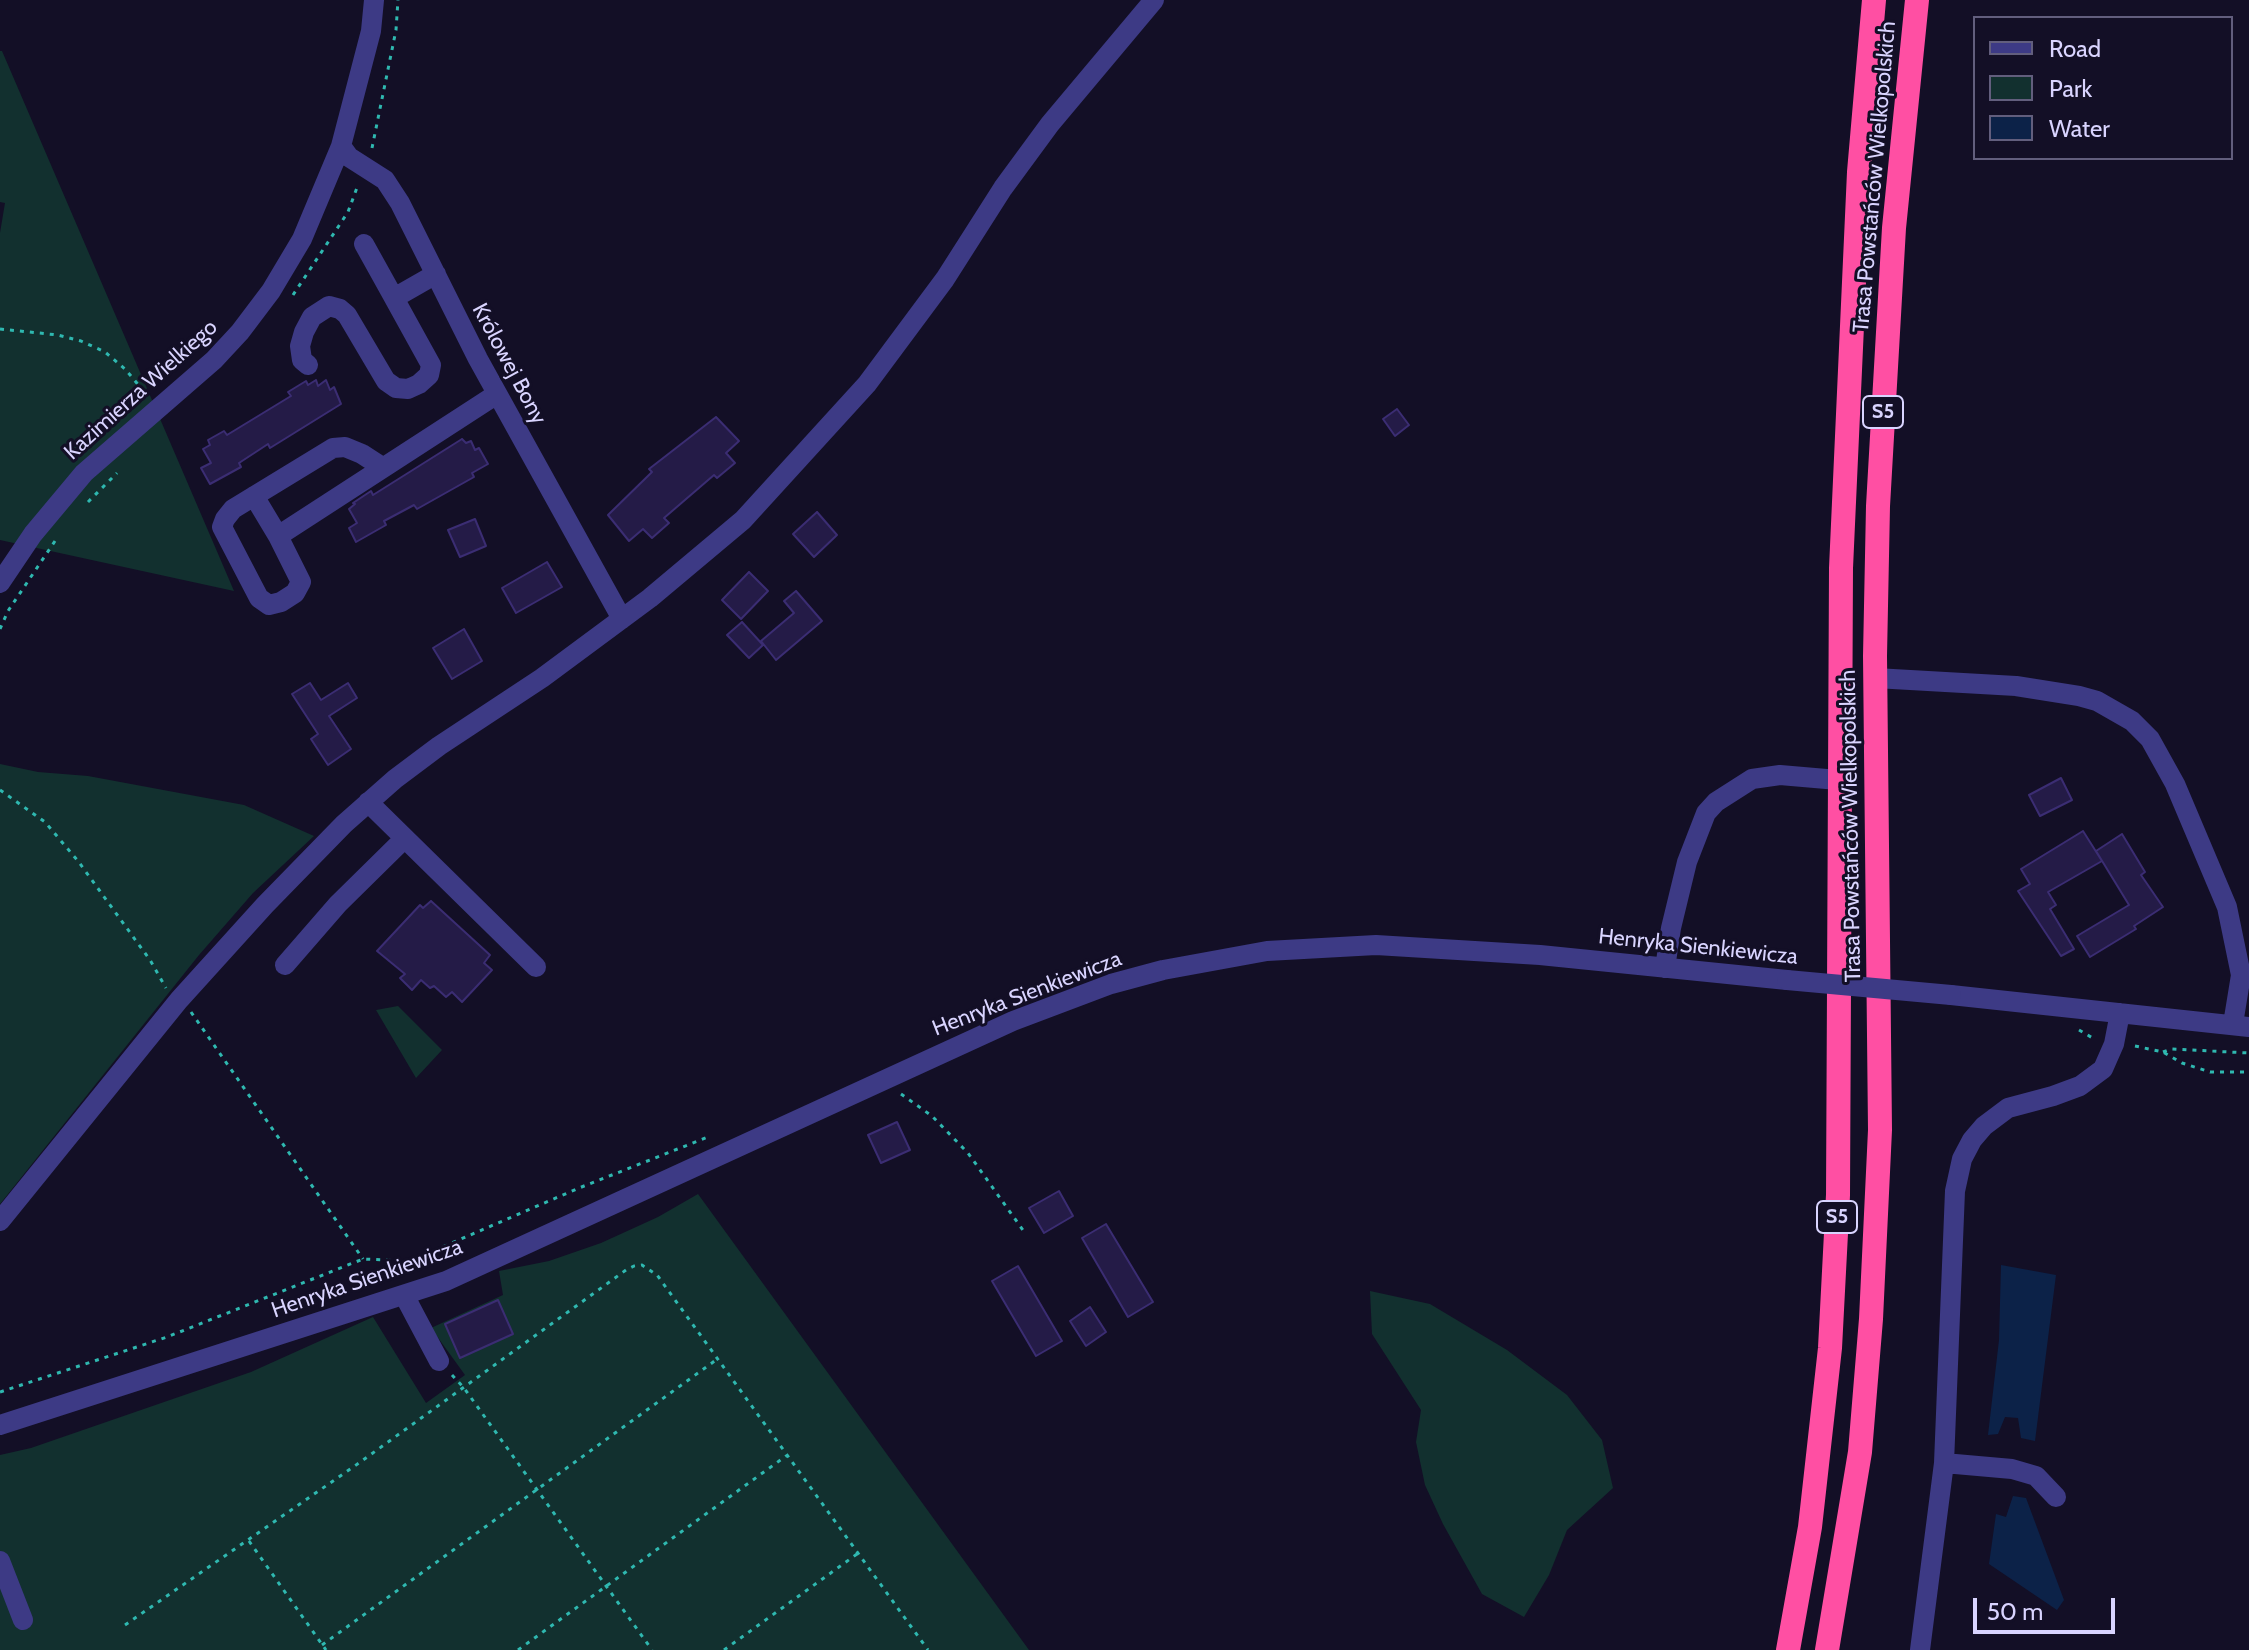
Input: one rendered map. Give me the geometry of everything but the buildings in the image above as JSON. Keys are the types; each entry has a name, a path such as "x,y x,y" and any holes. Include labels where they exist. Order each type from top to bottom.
{"highway":[{"name":"Trasa Powstańców Wielkopolskich","path":"1788,1650 1810,1527 1830,1348 1838,1195 1841,568 1856,236 1874,0"},
{"name":"Trasa Powstańców Wielkopolskich","path":"1827,1650 1860,1452 1874,1256 1880,1130 1875,678 1878,506 1893,244 1917,0"}],"street":[{"name":"Kazimierza Wielkiego","path":"0,583 33,534 84,473 214,360 271,291 302,239 341,146 371,31 374,0"},
{"path":"0,1221 179,1000 305,862 368,802 439,746 542,678 622,619 743,520 867,384 937,290 1003,188 1050,124 1154,0"},
{"name":"Królowej Bony","path":"341,146 349,157 385,180 400,203 497,394 622,619"},
{"path":"308,365 302,360 300,346 304,332 312,317 329,306 347,315 386,381 396,388 408,389 429,375 431,365 364,244"},
{"path":"394,298 436,274"},
{"path":"278,536 497,394"},
{"path":"254,496 301,582 295,593 269,605 259,598 222,527 233,509 254,496 333,448 345,447 382,467"},
{"path":"1875,678 2016,686 2079,696 2117,711 2150,739 2175,784 2227,907 2241,975 2241,1025"},
{"path":"1665,968 1687,862 1706,813 1716,802 1752,779 1780,775 1838,780"},
{"path":"368,802 536,967"},
{"path":"285,965 338,904 404,839"},
{"name":"Henryka Sienkiewicza","path":"0,1425 446,1281 1013,1021 1111,984 1210,960 1267,951 1376,945 1428,946 2241,1025"},
{"path":"1920,1650 1944,1463 1955,1191 1962,1159 1984,1126 2008,1108 2080,1086 2103,1069 2114,1044 2120,1013"},
{"path":"404,1295 439,1361"},
{"path":"1944,1463 2012,1469 2036,1476 2056,1497"},
{"path":"0,1561 23,1620"}],"path":[{"path":"0,329 58,335 105,352 125,369 157,408"},
{"path":"0,790 14,797 54,832 78,861 150,960 166,988 189,1009 363,1259"},
{"path":"2163,1052 2171,1049 2249,1053"},
{"path":"876,1083 907,1096 950,1134 968,1153 1025,1233"},
{"path":"125,1625 249,1541 634,1266 649,1268 657,1275 928,1650"},
{"path":"322,1645 716,1360"},
{"path":"439,1361 464,1388 652,1650"},
{"path":"518,1650 786,1456"},
{"path":"249,1541 326,1650"},
{"path":"724,1650 858,1554"}],"green space":[{"path":"0,51 234,591 0,540 0,233 5,203 0,202"},
{"path":"0,764 38,772 88,776 244,805 314,836 253,893 199,955 0,1204"},
{"path":"398,1006 442,1050 416,1078 376,1010"},
{"path":"698,1194 1029,1650 0,1650 0,1455 31,1448 251,1372 373,1317 426,1403 465,1375 431,1328 503,1295 499,1271 549,1261 601,1243 658,1217"},
{"path":"1370,1291 1430,1304 1507,1350 1567,1395 1602,1440 1613,1488 1567,1530 1549,1575 1524,1617 1482,1594 1443,1524 1425,1485 1416,1442 1421,1410 1372,1334"}],"water":[{"path":"2001,1265 2056,1275 2035,1441 2021,1438 2018,1418 2005,1417 1998,1434 1988,1435 1999,1340"},
{"path":"2013,1496 2026,1498 2064,1600 2057,1610 1989,1564 1996,1514 2006,1517"}]}
